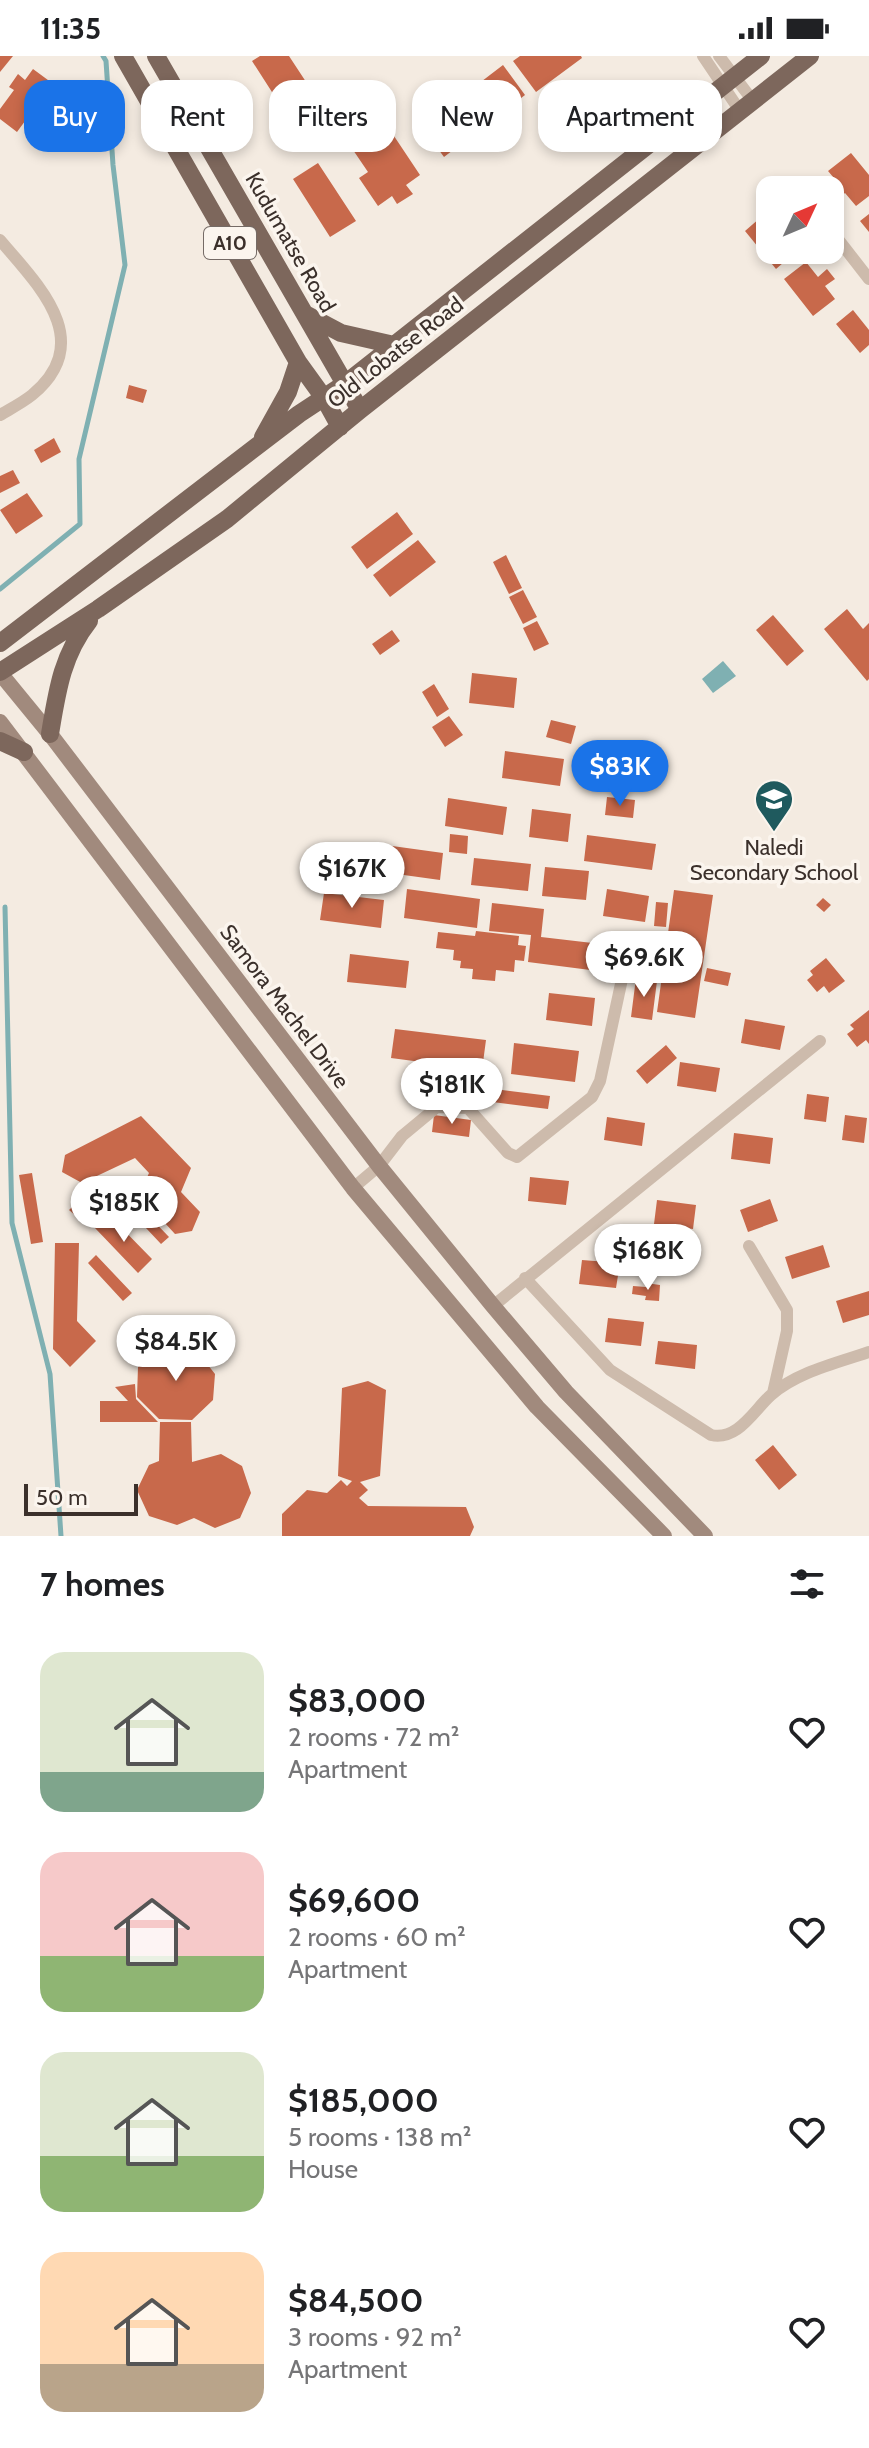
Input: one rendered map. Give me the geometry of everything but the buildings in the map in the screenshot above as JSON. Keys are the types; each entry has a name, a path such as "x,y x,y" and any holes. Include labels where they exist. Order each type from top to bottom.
{"main road":[{"name":"A10","path":"123,56 298,362 340,427"},
{"name":"Kudumatse Road","path":"156,56 360,410"},
{"name":"Old Lobatse Road","path":"0,643 257,446 346,383 761,56"},
{"name":"Old Lobatse Road","path":"0,672 98,609 227,519 360,410 810,56"},
{"path":"304,314 341,333 394,345"},
{"path":"257,446 281,407 298,362"},
{"path":"50,734 60,675 67,654 98,609"},
{"name":"Samora Machel Drive","path":"0,672 379,1166 493,1306 566,1392 705,1536"},
{"path":"0,722 353,1188 537,1407 664,1536"},
{"path":"0,741 24,752"}],"street":[{"path":"703,56 747,106"},
{"path":"719,56 728,82"},
{"path":"0,240 49,299 62,333 61,351 44,382 32,395 0,415"},
{"path":"844,247 869,279"},
{"path":"353,1188 379,1166 402,1136 437,1107 468,1108 508,1153 517,1157 592,1097 600,1081 627,956"},
{"path":"493,1306 820,1041"},
{"path":"749,1246 787,1310 789,1322 773,1393"},
{"path":"525,1278 610,1370 711,1435 727,1436 773,1393 812,1372 869,1352"}],"water":[{"path":"723,661 736,676 713,693 702,679"}],"waterway":[{"path":"0,589 80,524 79,459 125,265 113,165 106,61 103,56"},
{"path":"5,907 12,1223 50,1374 61,1536"}],"place":[{"name":"Naledi Secondary School","path":"774,833"}]}
